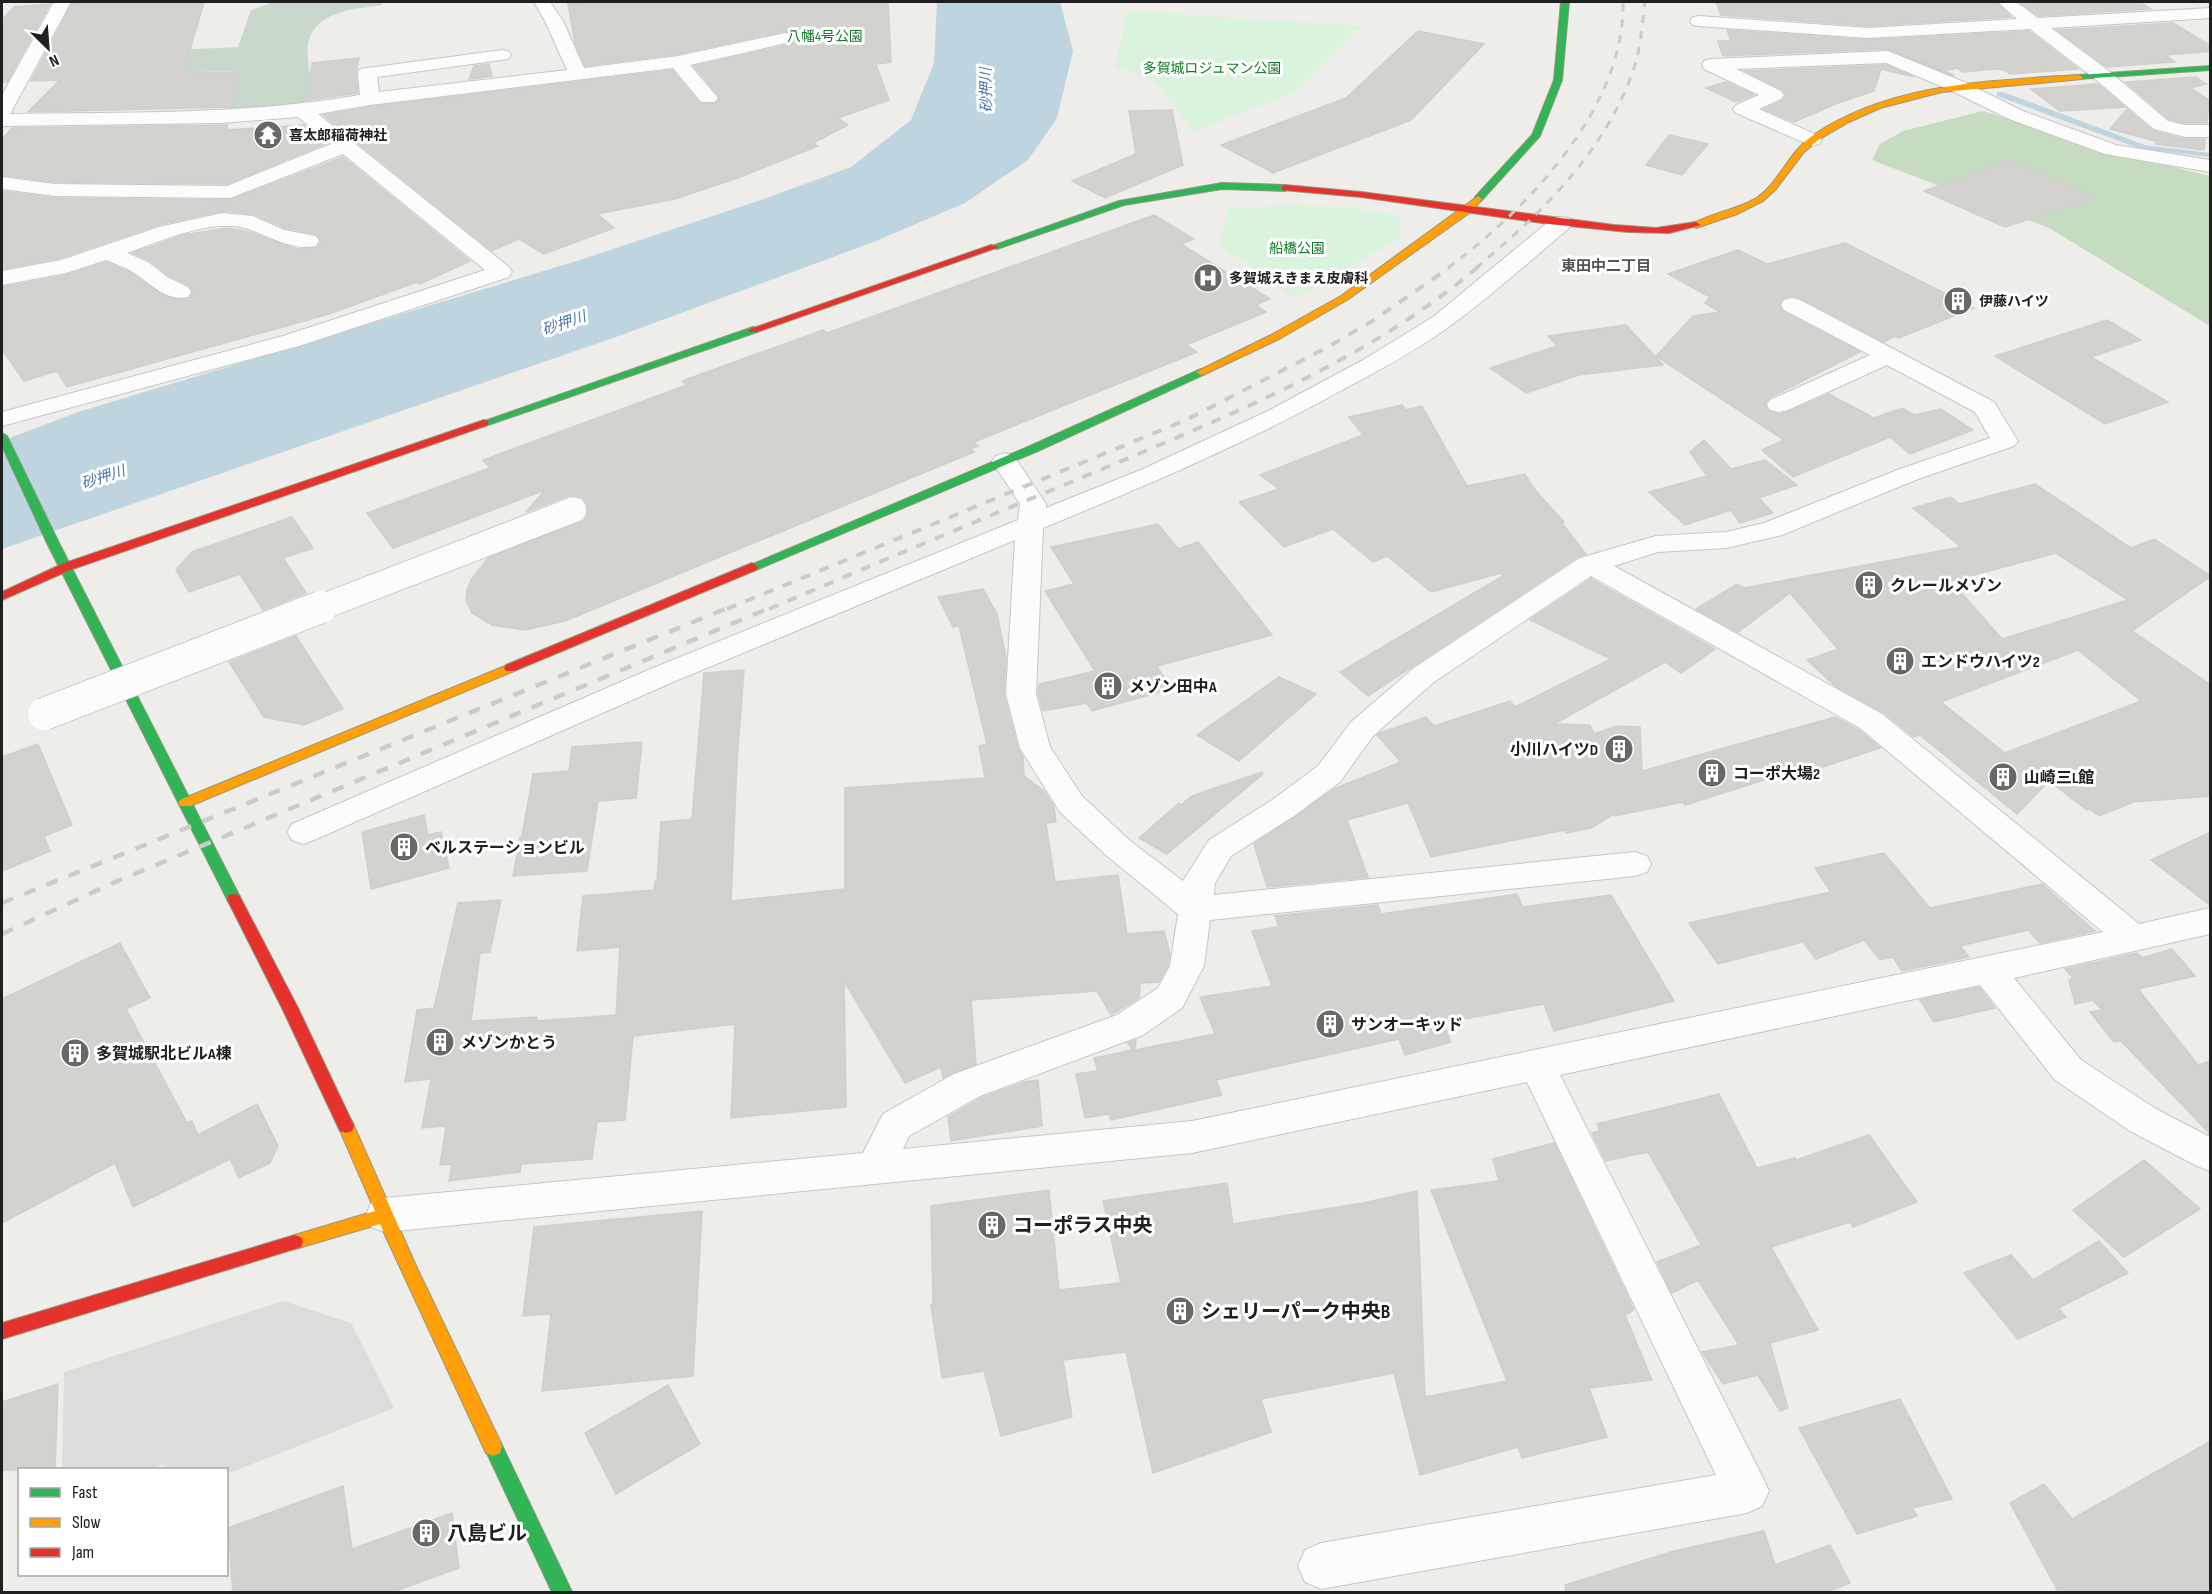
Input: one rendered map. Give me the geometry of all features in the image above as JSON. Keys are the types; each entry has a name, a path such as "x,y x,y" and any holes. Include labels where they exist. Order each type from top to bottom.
{"street":[{"path":"2,112 62,2"},
{"path":"542,2 554,21 578,74"},
{"path":"185,803 1005,462 1118,412 1275,337 1344,298 1469,209 1536,136 1558,80 1565,2"},
{"path":"1699,2 1699,21 1706,52 1774,95 1743,109 1812,140"},
{"path":"2006,2 2102,75 2161,125 2185,130 2211,131"},
{"path":"1699,21 1868,33 2211,13"},
{"path":"2,120 220,117 302,111 370,99 678,62 785,38"},
{"path":"1706,52 1888,57 1957,86 2016,115 2112,150 2211,166"},
{"path":"370,99 367,73 501,55"},
{"path":"678,62 708,98"},
{"path":"2,596 66,567 1122,203 1222,186 1326,190 1561,223 1666,230 1691,226 1730,214 1766,195 1812,140 1856,113 1894,99 1957,86 2211,68"},
{"path":"2,419 291,341 501,272 302,111"},
{"path":"2,183 66,191 230,192 345,146"},
{"path":"2,278 66,266 167,232 222,219 245,221 279,236 308,241"},
{"path":"303,832 663,675 1152,474 1258,425 1371,365 1441,322 1561,223"},
{"path":"107,252 140,267 159,282 180,292"},
{"path":"874,1168 896,1125 967,1085 1130,1025 1170,998 1187,966 1199,882 1220,848 1283,808 1329,774 1362,729 1424,675 1590,564 1656,544 1726,540 1773,529 1909,474 2005,441 1985,407 1792,305"},
{"path":"1779,405 1890,355"},
{"path":"2,436 52,542 295,1019 562,1593"},
{"path":"1005,462 1033,504 1021,694 1035,748 1071,804 1118,848 1195,909 1635,864"},
{"path":"44,714 573,510"},
{"path":"1590,564 1871,721 2132,937"},
{"path":"2,1331 385,1215 1192,1137 2211,921"},
{"path":"1988,969 2068,1070 2143,1120 2211,1155"},
{"path":"1321,1566 1747,1491 1536,1064"}],"shaded area":[{"path":"283,1301 351,1323 394,1408 228,1474 228,1468 164,1468 163,1464 153,1468 62,1468 64,1372"}],"green space":[{"path":"274,2 381,2 382,5 340,13 321,22 314,29 308,46 309,71 315,72 312,97 304,107 226,112 230,91 238,71 102,74 175,50 238,47 251,10"},
{"name":"多賀城ロジュマン公園","path":"1127,11 1362,26 1296,92 1193,132 1156,82 1115,67"},
{"path":"1983,111 2113,152 2210,176 2210,326 2049,228 1872,160 1880,144 1903,131"},
{"name":"船橋公園","path":"1285,205 1352,208 1404,217 1398,222 1402,237 1295,298 1219,245 1228,209"}],"water":[{"name":"砂押川","path":"937,2 1060,2 1073,51 1057,118 1028,160 965,203 871,243 616,337 2,549 2,441 75,413 580,260 761,200 851,167 911,120 934,63"}],"building":[{"path":"73,2 204,2 183,73 240,72 232,107 28,112 60,80 31,81"},
{"path":"585,2 888,2 891,62 876,64 889,100 838,118 848,125 813,143 818,146 740,177 675,199 597,214 614,228 544,254 519,239 492,251 323,115 369,107 672,70 699,103 715,104 720,97 694,66 792,44 796,38 793,33 785,31 678,54 585,66 575,43 568,4"},
{"path":"1716,2 1996,2 2011,17 1868,26 1721,15"},
{"path":"2019,2 2139,2 2151,9 2039,16"},
{"path":"50,4 7,82 2,82 2,20 14,7"},
{"path":"2173,23 2211,46 2211,51 2166,55 2175,62 2107,67 2057,30"},
{"path":"1727,30 1868,40 2029,31 2078,69 2010,74 2005,70 1996,69 1963,72 1957,68 1944,71 1888,49 1723,56 1718,41 1731,41"},
{"path":"1418,31 1484,44 1411,120 1273,173 1221,145 1346,98"},
{"path":"359,58 356,73 358,93 308,100 312,63"},
{"path":"489,64 492,76 469,79 474,66"},
{"path":"1886,65 1914,77 1881,69 1874,91 1838,103 1794,122 1764,109 1783,100 1786,95 1783,90 1745,71"},
{"path":"2196,77 2206,84 2190,88 2209,100 2207,123 2185,123 2169,119 2126,82"},
{"path":"1726,82 1754,95 1736,102 1706,88"},
{"path":"2098,84 2125,107 2060,111 2031,89"},
{"path":"2127,109 2153,131 2184,139 2205,139 2204,150 2155,144 2156,141 2110,129"},
{"path":"1172,110 1183,165 1105,198 1072,181 1136,154 1129,111"},
{"path":"228,125 226,130 304,125 327,143 227,184 55,182 2,175 2,139 12,128"},
{"path":"1669,135 1708,144 1682,175 1646,165"},
{"path":"343,157 470,261 420,284 417,282 329,314 67,387 57,371 24,381 2,349 2,287 67,275 106,262 129,272 165,296 180,300 188,299 193,293 189,285 168,275 149,260 133,253 183,235 227,228 249,232 296,249 316,248 321,242 316,234 285,228 254,214 222,211 158,225 60,258 2,269 2,191 55,198 230,200"},
{"path":"2011,160 2096,198 2005,227 1924,191"},
{"path":"1154,215 1194,239 1181,244 1270,299 1256,305 1266,312 1186,345 1197,352 974,442 978,446 970,449 974,452 565,621 525,630 492,625 472,613 466,600 467,590 471,580 488,558 584,520 587,505 582,498 568,496 526,512 545,490 393,548 367,513 490,468 483,460 687,385 682,381 823,330 827,333"},
{"path":"1845,243 1974,308 1884,342 1801,298 1793,296 1783,298 1779,304 1783,312 1860,352 1769,398 1765,404 1768,411 1779,414 1788,412 1829,394 1874,418 1902,408 1914,415 1941,409 1973,430 1910,454 1890,437 1793,477 1762,450 1784,440 1656,356 1693,316 1720,312 1705,303 1710,297 1668,274 1738,250 1767,264"},
{"path":"2107,320 2141,340 2091,357 2168,402 2105,424 1995,356"},
{"path":"1626,325 1663,365 1579,375 1526,393 1490,368 1557,346 1548,336"},
{"path":"1402,405 1406,410 1422,406 1467,486 1525,474 1535,490 1564,522 1561,522 1586,554 1579,556 1368,696 1340,672 1503,576 1501,573 1431,592 1387,556 1373,562 1333,529 1284,547 1239,502 1279,489 1260,475 1363,435 1349,417"},
{"path":"1704,440 1731,469 1765,460 1797,485 1759,498 1773,513 1740,523 1731,510 1685,525 1649,492 1707,476 1690,452"},
{"path":"2035,484 2131,548 2154,539 2211,576 2132,631 2211,685 2211,796 2133,802 2099,816 2090,809 2087,810 2049,781 2017,814 1920,735 1914,737 1883,712 1835,686 1807,660 1838,649 1790,593 1738,632 1696,609 1737,584 1744,588 1961,547 1913,508 1951,497 1959,504","holes":["2056,553 2128,600 2002,639 1951,581","2078,650 2141,701 2005,753 1941,702"]},
{"path":"292,517 313,548 283,558 306,593 263,610 240,574 189,592 176,570 192,552"},
{"path":"1158,524 1178,549 1198,542 1272,635 1157,666 1171,689 1092,711 1087,703 1043,711 1038,694 1039,684 1095,671 1045,591 1074,584 1051,547"},
{"path":"1591,579 1715,649 1681,673 1665,662 1554,724 1590,725 1594,734 1617,726 1640,727 1642,771 1835,717 1859,730 1880,748 1787,779 1783,774 1685,805 1683,802 1615,816 1614,814 1591,828 1566,833 1565,830 1431,857 1408,803 1347,820 1368,877 1267,887 1254,844 1336,788 1401,762 1377,735 1380,733 1426,717 1434,726 1510,701 1515,707 1611,659 1530,620"},
{"path":"983,589 997,614 1006,657 1004,695 1018,749 1023,757 1024,776 1043,790 1054,806 1056,822 1046,823 1055,882 1118,875 1127,934 1164,931 1170,954 1168,965 1159,982 1140,983 1139,998 1111,1015 1097,991 971,1000 976,1064 943,1078 941,1067 905,1083 844,981 846,1107 731,1118 735,1024 633,1036 625,1120 597,1122 592,1159 521,1164 520,1172 449,1181 452,1164 440,1165 446,1126 422,1128 431,1079 405,1082 417,1010 434,1008 458,903 501,900 490,952 480,953 471,1021 537,1017 537,1021 616,1015 620,947 577,951 583,896 654,890 655,881 657,881 661,822 692,819 704,673 744,670 737,760 731,901 845,889 845,788 985,778 979,746 987,744 959,626 953,627 938,597"},
{"path":"296,636 343,709 304,725 264,717 229,662"},
{"path":"1279,677 1316,694 1239,761 1197,735"},
{"path":"642,742 636,798 598,801 587,871 513,876 533,774 569,771 572,747"},
{"path":"38,744 72,825 44,836 50,851 2,871 2,757"},
{"path":"1262,772 1263,774 1167,854 1139,838 1179,803 1181,805 1192,796"},
{"name":"ベルステーションビル","path":"424,815 428,835 441,832 449,868 371,889 362,832"},
{"path":"2211,832 2211,906 2151,860"},
{"path":"1884,853 1930,908 2042,884 2095,931 2040,943 2028,930 1960,946 1969,957 1902,971 1893,957 1880,960 1864,940 1816,959 1803,942 1718,964 1689,923 1831,892 1815,868"},
{"path":"1517,894 1523,907 1611,895 1674,1001 1554,1031 1544,1004 1443,1023 1451,1042 1405,1055 1399,1039 1216,1080 1222,1095 1111,1120 1109,1114 1085,1118 1076,1074 1098,1071 1094,1058 1132,1050 1128,1043 1136,1040 1135,1050 1215,1034 1200,997 1272,986 1252,931 1279,927 1275,916 1378,905 1381,914"},
{"name":"多賀城駅北ビルA棟","path":"120,943 150,998 126,1009 187,1123 192,1121 198,1135 257,1104 278,1146 270,1163 239,1178 230,1159 133,1207 115,1163 2,1223 2,999"},
{"path":"2172,949 2195,976 2138,989 2198,1065 2211,1061 2211,1135 2121,1041 2114,1042 2090,1012 2102,1010 2093,1000 2075,1004 2069,980 2073,978 2065,969 2137,953 2142,958"},
{"path":"1979,987 1995,1008 1934,1022 1920,1000"},
{"path":"1038,1080 1042,1126 951,1141 948,1117 981,1098 1024,1082"},
{"path":"1719,1094 1757,1168 1795,1158 1796,1160 1869,1135 1917,1202 1853,1227 1850,1222 1771,1247 1818,1330 1770,1343 1788,1408 1780,1411 1758,1375 1723,1384 1702,1352 1739,1345 1698,1280 1672,1293 1657,1262 1701,1245 1648,1152 1606,1161 1592,1133 1600,1131 1597,1124"},
{"path":"1554,1143 1634,1310 1625,1315 1652,1380 1589,1388 1607,1437 1522,1458 1518,1447 1420,1475 1394,1373 1261,1399 1271,1432 1153,1473 1126,1352 1063,1360 1072,1417 1001,1436 984,1371 942,1378 931,1305 933,1304 931,1206 1049,1190 1059,1290 1121,1283 1103,1201 1227,1183 1233,1224 1363,1203 1417,1191 1425,1397 1507,1381 1431,1190 1499,1181 1493,1159"},
{"path":"2144,1160 2200,1209 2124,1257 2073,1210"},
{"path":"702,1211 693,1376 542,1391 551,1314 523,1316 534,1227"},
{"path":"2099,1241 2128,1273 2058,1308 2066,1317 2018,1339 1964,1273 2011,1255 2033,1280"},
{"path":"58,1384 55,1468 2,1470 2,1402"},
{"path":"668,1385 700,1444 616,1494 585,1433"},
{"path":"1900,1399 1952,1499 1912,1508 1917,1516 1857,1534 1799,1428"},
{"path":"2211,1441 2211,1593 2059,1593 2010,1503 2044,1484 2072,1519"},
{"path":"343,1486 352,1549 452,1513 459,1568 390,1593 233,1593 228,1528"},
{"path":"1764,1531 1775,1565 1830,1545 1850,1583 1824,1593 1566,1593 1565,1585 1674,1551"}],"waterway":[{"path":"1858,37 1881,38 1911,58 1952,75"},
{"path":"2000,94 2144,147 2210,155"}],"railway":[{"path":"1448,268 1509,216 1539,186 1566,153 1589,117 1608,80 1619,41 1623,2"},
{"path":"1476,268 1548,202 1590,152 1608,124 1623,96 1635,65 1645,2"},
{"path":"727,609 1186,420 1328,347 1374,320 1450,267"},
{"path":"769,609 1199,428 1297,383 1391,330 1436,300 1478,267"},
{"path":"2,903 730,607"},
{"path":"2,934 113,883 772,607"}],"traffic: fast":[{"path":"1478,199 1536,136 1558,80 1565,2"},
{"path":"2079,77 2210,68"},
{"path":"994,247 1122,203 1222,186 1285,188"},
{"path":"484,423 753,330"},
{"path":"752,567 1034,448 1201,372"},
{"path":"2,436 54,545 234,899"},
{"path":"493,1447 562,1592"}],"traffic: slow":[{"path":"1696,225 1733,212 1760,199 1773,188 1801,150 1815,138 1877,106 1909,96 1975,85 2079,77"},
{"path":"1201,372 1275,337 1344,298 1469,209 1478,199"},
{"path":"185,803 510,668"},
{"path":"346,1126 408,1268 493,1447"},
{"path":"295,1242 385,1215"}],"traffic: jam":[{"path":"1285,188 1361,194 1549,221 1628,229 1669,230 1696,225"},
{"path":"753,330 994,247"},
{"path":"2,596 66,567 484,423"},
{"path":"510,668 752,567"},
{"path":"234,899 290,1008 346,1126"},
{"path":"2,1331 295,1242"}],"place":[{"name":"喜太郎稲荷神社","path":"268,135"},
{"name":"多賀城えきまえ皮膚科","path":"1208,278"},
{"name":"伊藤ハイツ","path":"1958,301"},
{"name":"クレールメゾン","path":"1869,585"},
{"name":"エンドウハイツ2","path":"1900,661"},
{"name":"メゾン田中A","path":"1108,686"},
{"name":"小川ハイツD","path":"1619,749"},
{"name":"コーポ大場2","path":"1712,773"},
{"name":"山崎三L館","path":"2003,777"},
{"name":"ベルステーションビル","path":"404,847"},
{"name":"サンオーキッド","path":"1330,1024"},
{"name":"メゾンかとう","path":"440,1042"},
{"name":"多賀城駅北ビルA棟","path":"75,1053"},
{"name":"コーポラス中央","path":"992,1225"},
{"name":"シェリーパーク中央B","path":"1180,1311"},
{"name":"八島ビル","path":"426,1533"}],"district":[{"name":"東田中二丁目","path":"1606,266"}],"park label":[{"name":"八幡4号公園","path":"825,36"}]}
